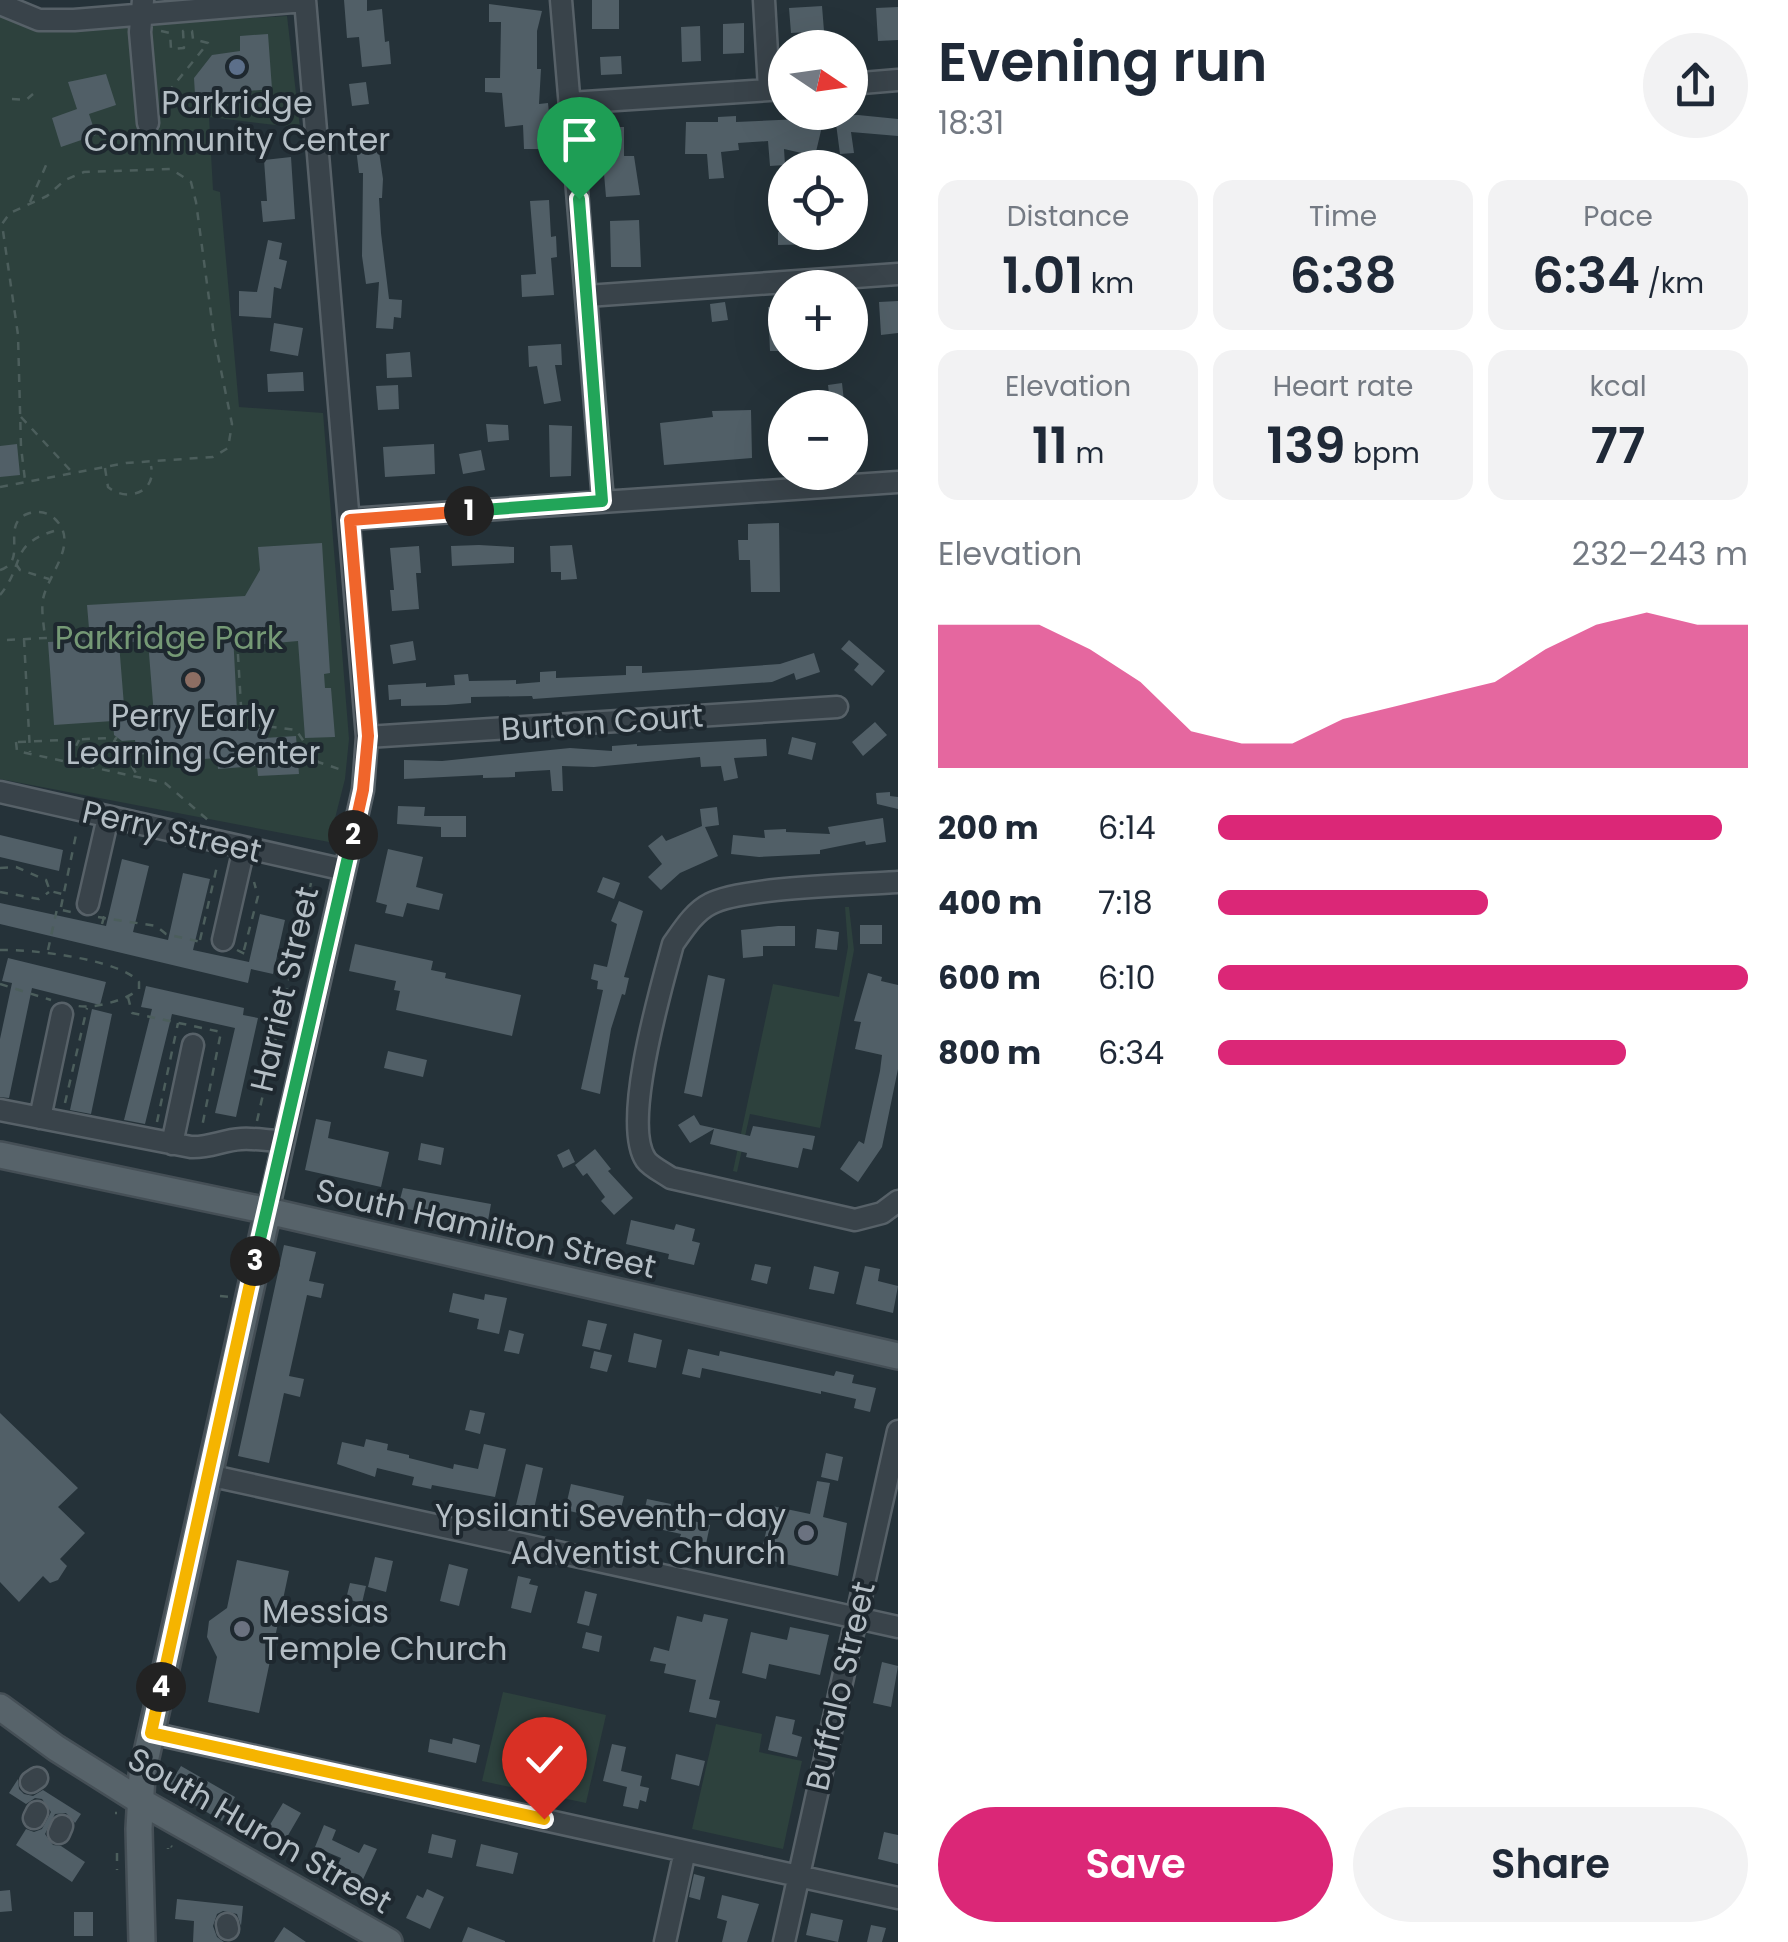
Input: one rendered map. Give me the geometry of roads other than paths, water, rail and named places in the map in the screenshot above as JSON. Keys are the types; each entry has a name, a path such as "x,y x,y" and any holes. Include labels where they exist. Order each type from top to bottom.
{"main road":[{"name":"South Hamilton Street","path":"0,1155 268,1211 898,1356"},
{"name":"Harriet Street","path":"142,1942 124,1809 151,1733 268,1211"},
{"name":"South Huron Street","path":"0,1707 56,1748 124,1809 389,1942"}],"street":[{"path":"562,0 602,501"},
{"path":"764,0 768,30"},
{"path":"0,4 39,20 142,8 305,1"},
{"name":"Harriet Street","path":"268,1211 363,790 368,736 305,1"},
{"path":"142,8 148,123"},
{"path":"868,82 898,80"},
{"path":"570,103 768,90"},
{"path":"588,296 898,274"},
{"path":"350,520 898,482"},
{"name":"Burton Court","path":"368,736 837,707"},
{"name":"Perry Street","path":"0,792 344,870"},
{"path":"84,911 108,817"},
{"path":"222,944 244,848"},
{"path":"898,882 736,895 710,904 687,924 673,944 636,1108 637,1137 646,1161 671,1178 855,1220 882,1213 898,1201"},
{"path":"40,1118 63,1006"},
{"path":"164,1138 193,1045"},
{"path":"0,1110 206,1148 242,1139 283,1142"},
{"name":"Buffalo Street","path":"784,1942 898,1431"},
{"path":"208,1475 898,1627"},
{"path":"151,1733 898,1898"},
{"path":"665,1942 686,1850"}],"place":[{"name":"Parkridge Community Center","path":"237,67"},
{"name":"Perry Early Learning Center","path":"193,680"},
{"name":"Ypsilanti Seventh-day Adventist Church","path":"806,1533"},
{"name":"Messias Temple Church","path":"242,1629"}],"park label":[{"name":"Parkridge Park","path":"169,637"}]}
